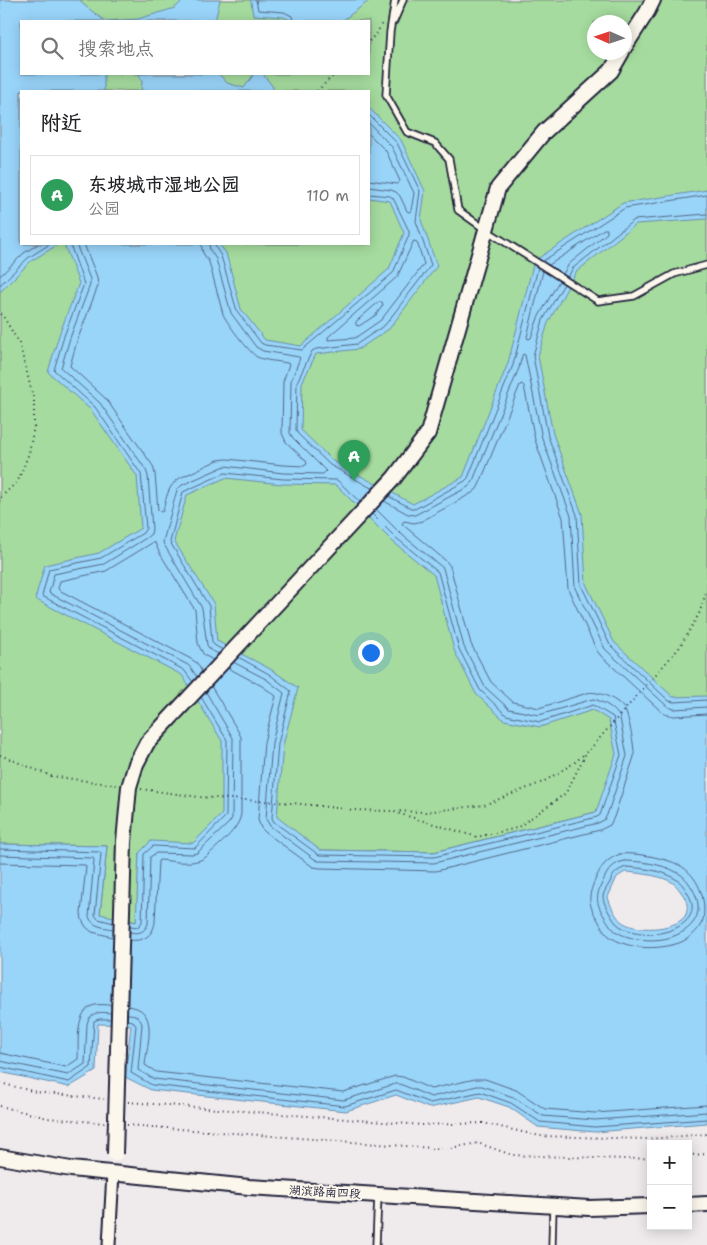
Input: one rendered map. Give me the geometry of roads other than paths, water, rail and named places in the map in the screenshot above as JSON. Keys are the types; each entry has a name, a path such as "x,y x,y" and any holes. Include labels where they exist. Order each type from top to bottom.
{"street":[{"path":"632,35 653,0"},
{"path":"109,1245 115,1154 124,842 129,787 136,764 146,743 394,478 428,433 498,188 544,132 610,71 617,60"},
{"name":"湖滨路南四段","path":"0,1157 71,1169 249,1187 589,1208 647,1206"},
{"path":"692,1205 707,1204"}],"lane":[{"path":"395,0 390,32 386,95 407,132 435,143 449,159 458,210 598,302 634,296 674,274 707,265"},
{"path":"390,32 403,0"},
{"path":"376,1245 378,1195"},
{"path":"552,1245 553,1205"}],"water":[{"path":"0,0 80,0 104,20 20,20 20,75 104,75 104,90 20,90 20,245 57,245 31,261 0,292"},
{"path":"183,0 220,0 215,20 122,20 138,19 175,8"},
{"path":"250,0 370,0 343,20 290,20 283,17 253,15"},
{"path":"139,75 220,75 227,83 244,88 253,75 264,75 273,87 273,90 141,90 142,82"},
{"path":"370,109 401,140 425,191 421,220 437,266 389,329 359,349 316,354 302,383 301,430 333,461 413,504 463,477 508,363 534,261 623,203 707,190 707,219 636,224 576,272 548,323 538,356 553,434 582,514 586,584 614,642 673,697 707,696 707,1123 595,1132 538,1127 509,1107 479,1097 429,1108 396,1095 346,1111 151,1090 125,1077 131,1025 98,1024 96,1071 69,1087 0,1072 0,844 107,846 100,914 136,922 139,853 151,841 193,843 222,814 222,741 182,675 35,599 45,565 99,553 141,528 137,476 91,410 48,372 59,335 79,283 64,245 220,245 226,253 241,309 265,340 301,346 389,269 404,233 390,201 370,198","holes":["225,478 282,484 336,485 392,541 434,575 454,650 476,694 504,720 540,727 593,710 609,720 616,754 596,812 434,852 320,850 277,817 283,745 298,688 272,670 217,641 214,604 174,541 187,495","625,872 665,879 679,889 687,905 685,916 680,921 672,925 654,928 635,927 621,921 613,910 608,897 617,877"]}],"place":[{"name":"东坡城市湿地公园","path":"354,481"}]}
